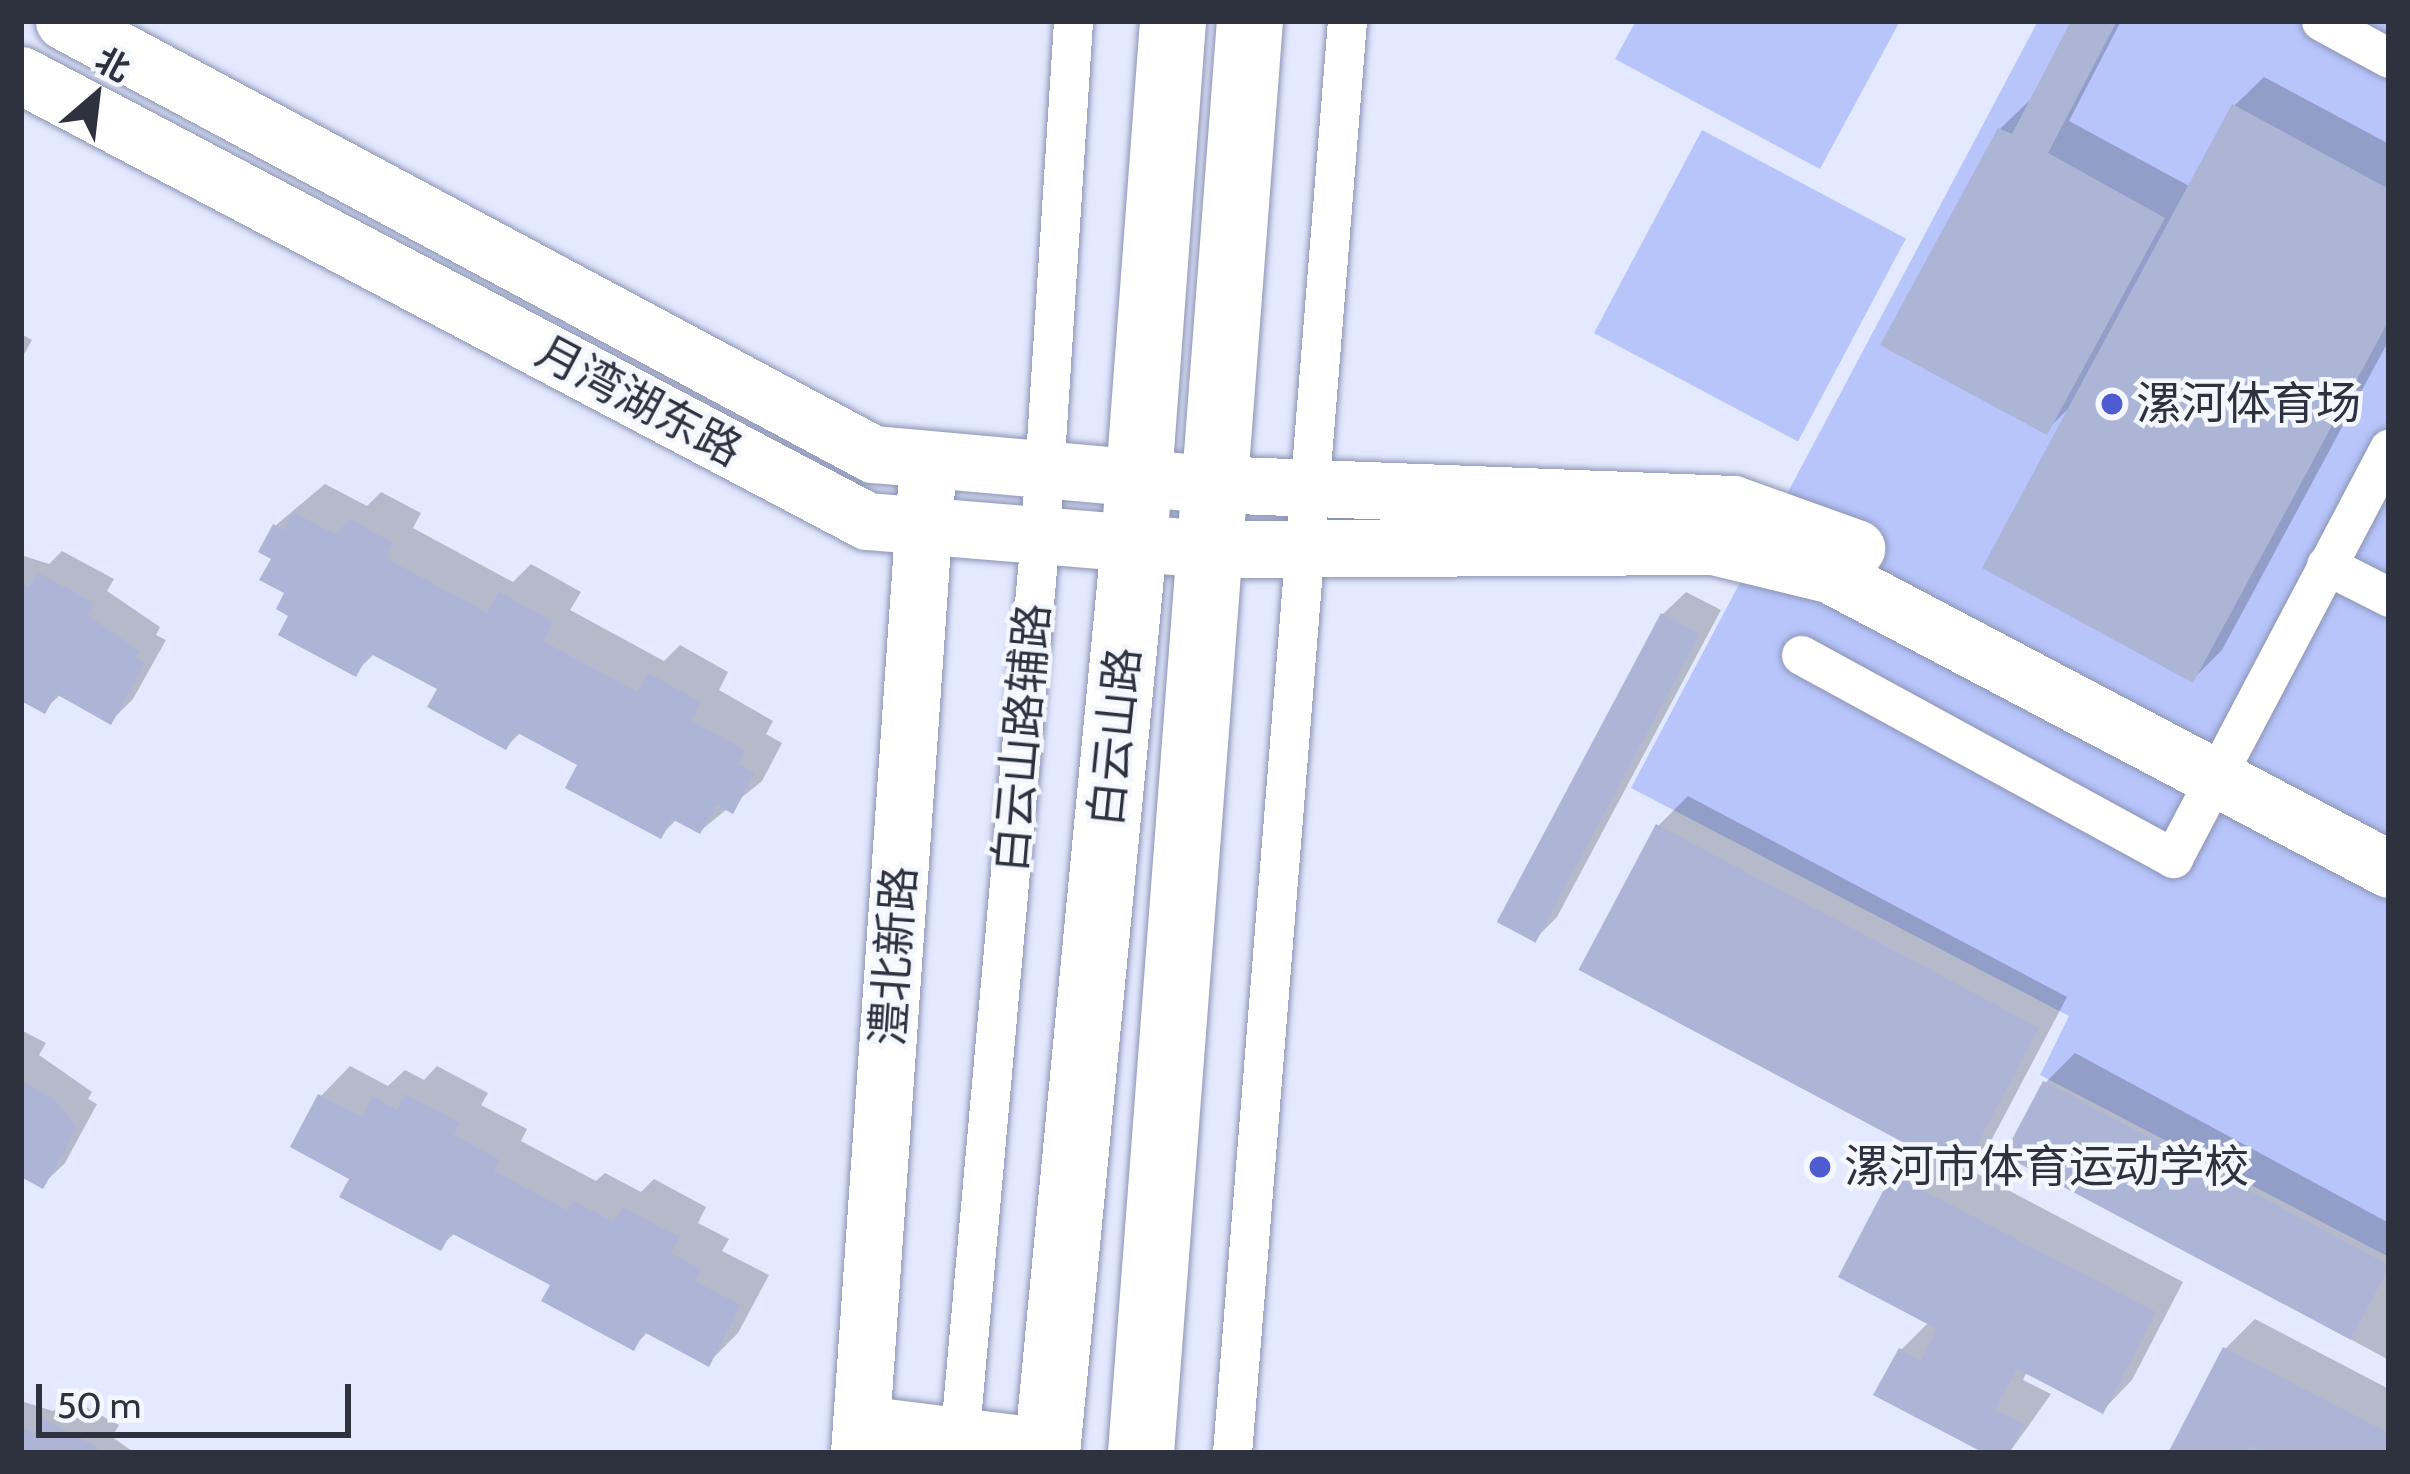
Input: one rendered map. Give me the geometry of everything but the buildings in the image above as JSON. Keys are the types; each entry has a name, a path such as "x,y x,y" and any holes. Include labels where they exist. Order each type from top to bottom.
{"highway":[{"name":"白云山路","path":"1047,1450 1134,544 1173,21"},
{"name":"白云山路","path":"1141,1453 1210,484 1250,21"}],"street":[{"name":"月湾湖东路","path":"64,21 873,454 1310,490 1733,504 1863,550 2223,761"},
{"name":"白云山路辅路","path":"958,1444 1040,536 1073,21"},
{"path":"1232,1453 1347,21"},
{"path":"2321,21 2389,58"},
{"name":"月湾湖东路","path":"21,75 867,521 1206,549 1713,547 1829,574 2223,761"},
{"path":"1802,655 2173,858 2388,451"},
{"name":"澧北新路","path":"860,1438 928,459"},
{"path":"2326,565 2389,598"},
{"path":"2223,761 2389,833"},
{"path":"2223,761 2389,869"},
{"path":"860,1438 1047,1450"}],"shaded area":[{"path":"1636,21 1900,21 1820,169 1615,59"},
{"name":"漯河体育场","path":"2038,21 2389,21 2389,1257 2040,1075 2069,1016 1631,788"},
{"path":"1702,130 1906,238 1798,442 1594,333"}],"place":[{"name":"漯河体育场","path":"2112,404"},
{"name":"漯河市体育运动学校","path":"1820,1167"}]}
